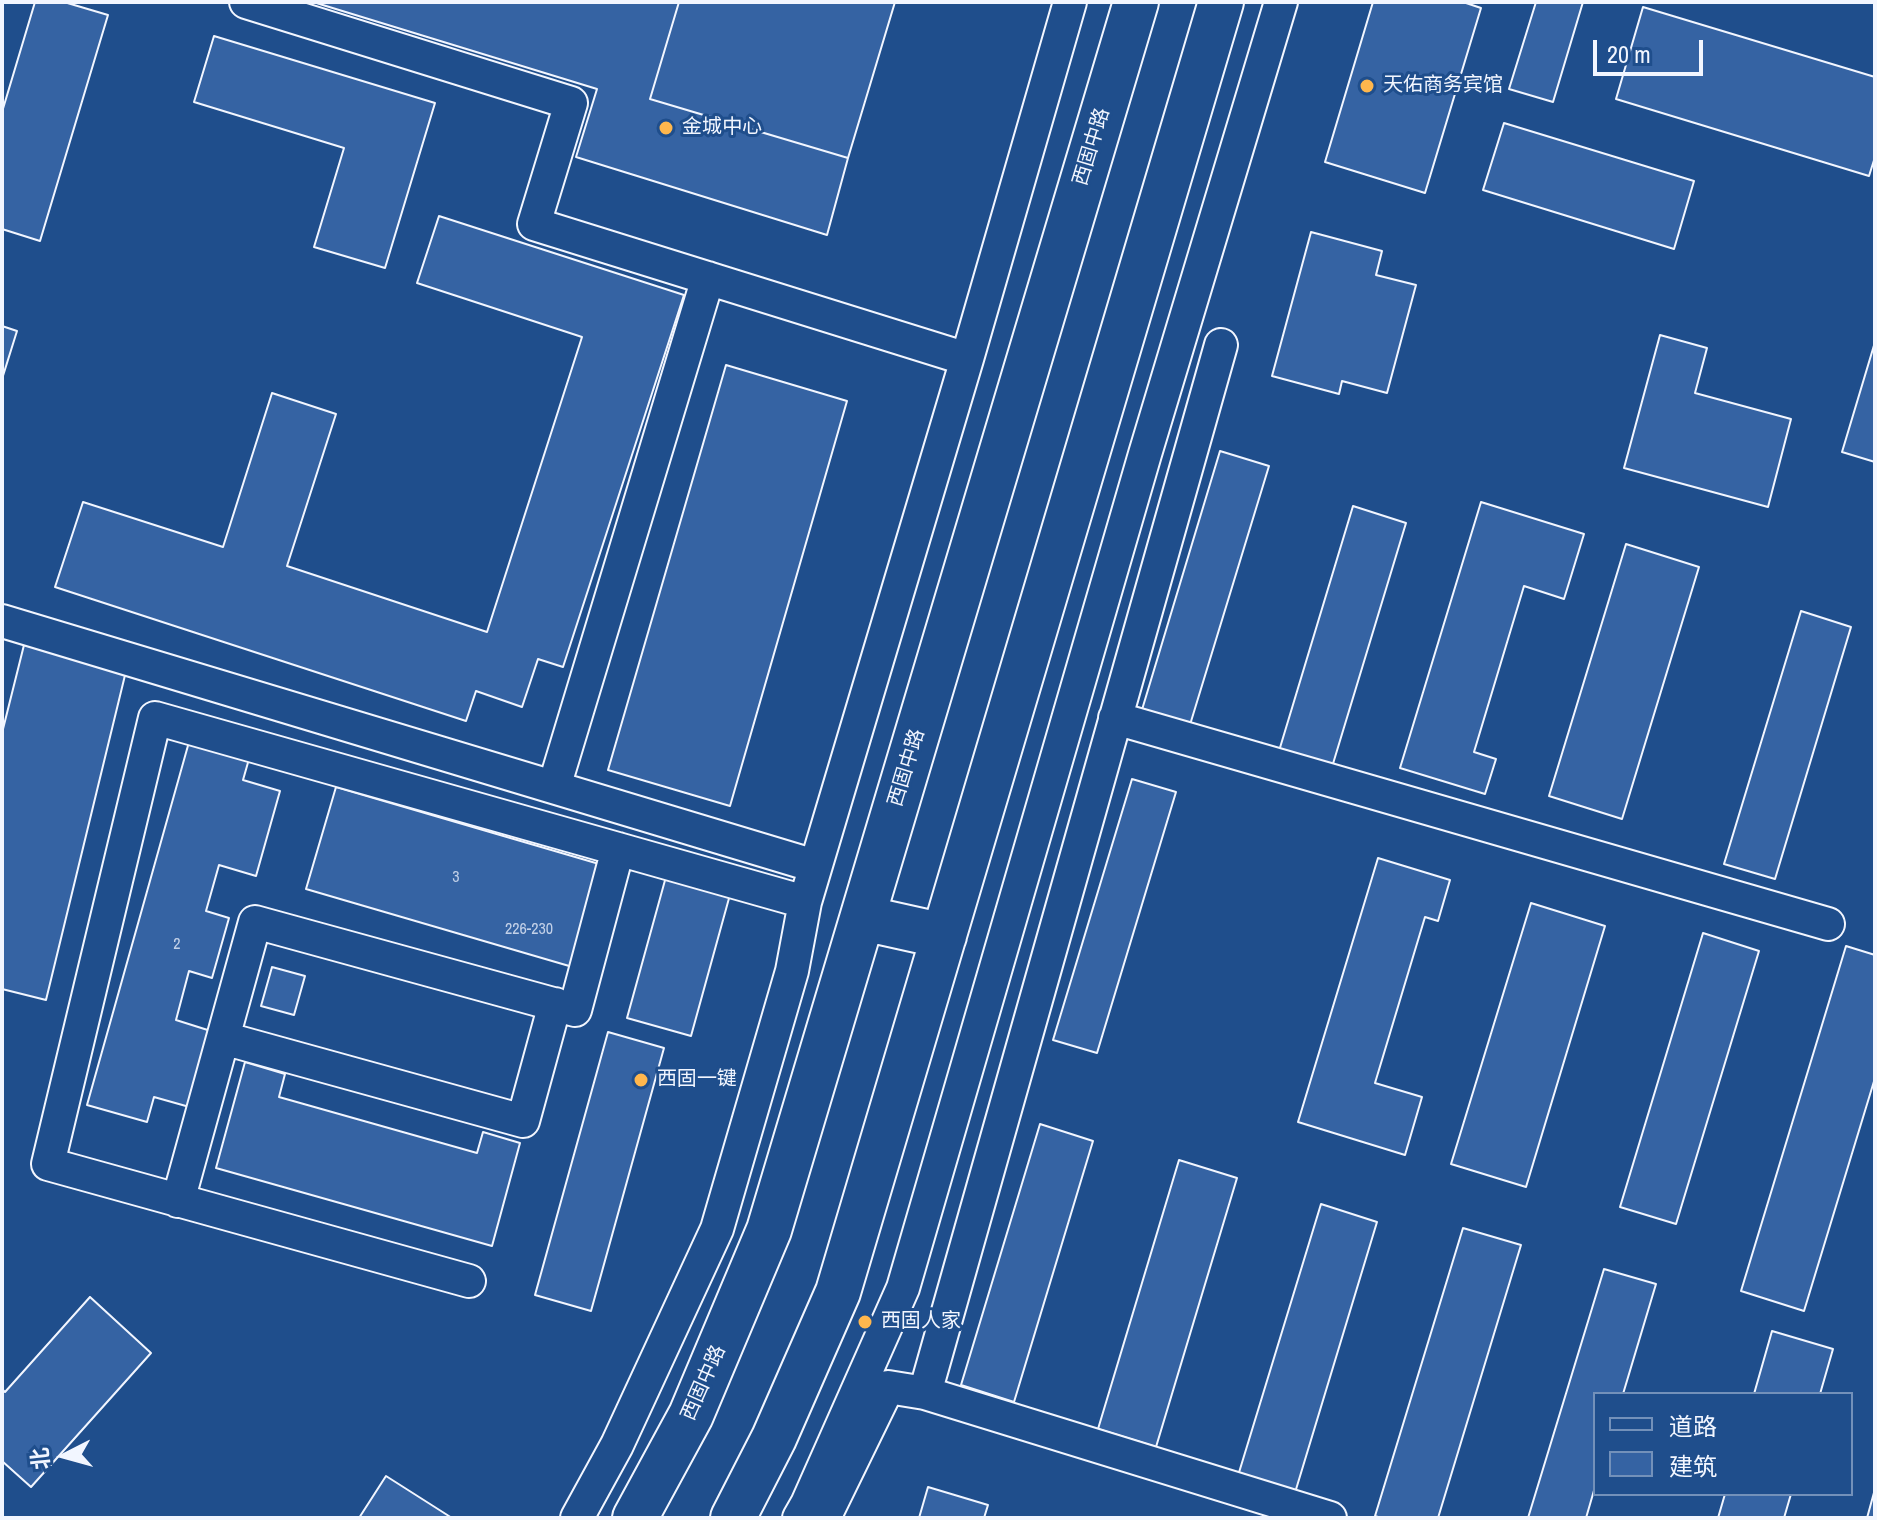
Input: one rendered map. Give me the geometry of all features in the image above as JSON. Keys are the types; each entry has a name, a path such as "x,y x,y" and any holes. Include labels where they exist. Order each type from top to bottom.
{"main road":[{"name":"西固中路","path":"635,1518 691,1415 769,1230 1136,2"},
{"path":"733,1518 774,1438 838,1292 1221,2"},
{"path":"863,918 944,936"}],"street":[{"path":"246,2 571,103 534,224 967,359"},
{"path":"577,1518 617,1445 717,1229 792,971 815,866 1070,2"},
{"path":"799,1518 903,1288 1145,454 1281,2"},
{"path":"554,787 708,278"},
{"path":"925,1393 1221,345"},
{"path":"2,621 815,866"},
{"path":"469,1281 48,1164 155,718 805,902"},
{"path":"1115,718 1828,924"},
{"path":"178,1201 255,922 575,1010 618,849"},
{"path":"223,1038 523,1121 555,1004"},
{"path":"824,1518 888,1387 925,1393 1330,1518"}],"building":[{"path":"35,2 64,2 108,15 40,241 2,229 2,112"},
{"name":"金城中心","path":"313,2 679,2 650,99 848,158 827,235 576,157 597,89"},
{"path":"679,2 895,2 848,158 650,99"},
{"path":"1373,2 1463,2 1481,8 1425,193 1325,162"},
{"path":"1536,2 1583,2 1553,102 1509,89"},
{"path":"1643,7 1875,77 1875,157 1869,176 1616,99"},
{"path":"214,36 435,103 385,268 314,247 344,148 194,102"},
{"path":"1504,123 1694,181 1674,249 1483,190"},
{"path":"439,216 684,295 563,667 538,659 522,707 476,691 466,721 55,587 83,502 223,547 272,393 336,414 287,566 487,632 582,337 417,283"},
{"path":"1311,232 1382,251 1376,275 1416,285 1387,393 1342,381 1339,394 1272,376"},
{"path":"2,326 17,331 2,379"},
{"path":"1660,335 1707,348 1695,393 1791,419 1768,507 1624,468"},
{"path":"1875,342 1875,462 1842,452"},
{"path":"726,365 847,401 730,806 608,770"},
{"path":"1220,451 1269,466 1189,728 1141,713"},
{"path":"1481,502 1584,534 1564,599 1524,586 1474,752 1496,759 1485,794 1400,768"},
{"path":"1353,506 1406,523 1332,767 1279,751"},
{"path":"1626,544 1699,567 1622,819 1549,796"},
{"path":"1801,611 1851,627 1775,879 1724,864"},
{"path":"25,641 127,667 46,1000 2,989 2,733"},
{"path":"189,742 249,759 243,780 280,791 256,876 219,865 206,911 229,918 212,978 189,971 176,1020 214,1032 193,1108 154,1097 147,1122 87,1105"},
{"path":"1132,779 1176,792 1097,1053 1053,1040"},
{"path":"336,787 606,866 576,968 306,889"},
{"path":"1378,858 1450,880 1438,921 1425,917 1375,1083 1422,1097 1405,1155 1298,1122"},
{"path":"667,873 731,891 691,1036 627,1018"},
{"path":"1531,903 1605,926 1526,1187 1451,1164"},
{"path":"1703,933 1759,951 1676,1224 1620,1207"},
{"path":"1846,946 1875,955 1875,1078 1804,1311 1741,1291"},
{"path":"272,967 305,976 294,1015 261,1006"},
{"path":"608,1032 664,1048 591,1311 535,1295"},
{"path":"245,1062 285,1074 279,1097 477,1153 483,1132 520,1143 492,1246 216,1168"},
{"path":"1040,1124 1093,1141 1014,1402 961,1385"},
{"path":"1179,1160 1237,1178 1156,1447 1098,1429"},
{"path":"1321,1204 1377,1222 1294,1496 1237,1479"},
{"path":"1463,1228 1521,1245 1438,1518 1381,1518 1375,1516"},
{"path":"1604,1269 1656,1284 1624,1392 1593,1392 1593,1494 1586,1518 1528,1518"},
{"path":"90,1297 151,1353 31,1487 2,1461 2,1389 5,1392"},
{"path":"1772,1331 1833,1349 1821,1392 1755,1392"},
{"path":"386,1476 452,1518 359,1518"},
{"path":"928,1487 988,1505 984,1518 919,1518"},
{"path":"1875,1489 1875,1518 1867,1518"},
{"path":"1724,1496 1790,1496 1784,1518 1718,1518"}],"place":[{"name":"天佑商务宾馆","path":"1367,86"},
{"name":"金城中心","path":"666,128"},
{"name":"西固一键","path":"641,1080"},
{"name":"西固人家","path":"865,1322"}]}
